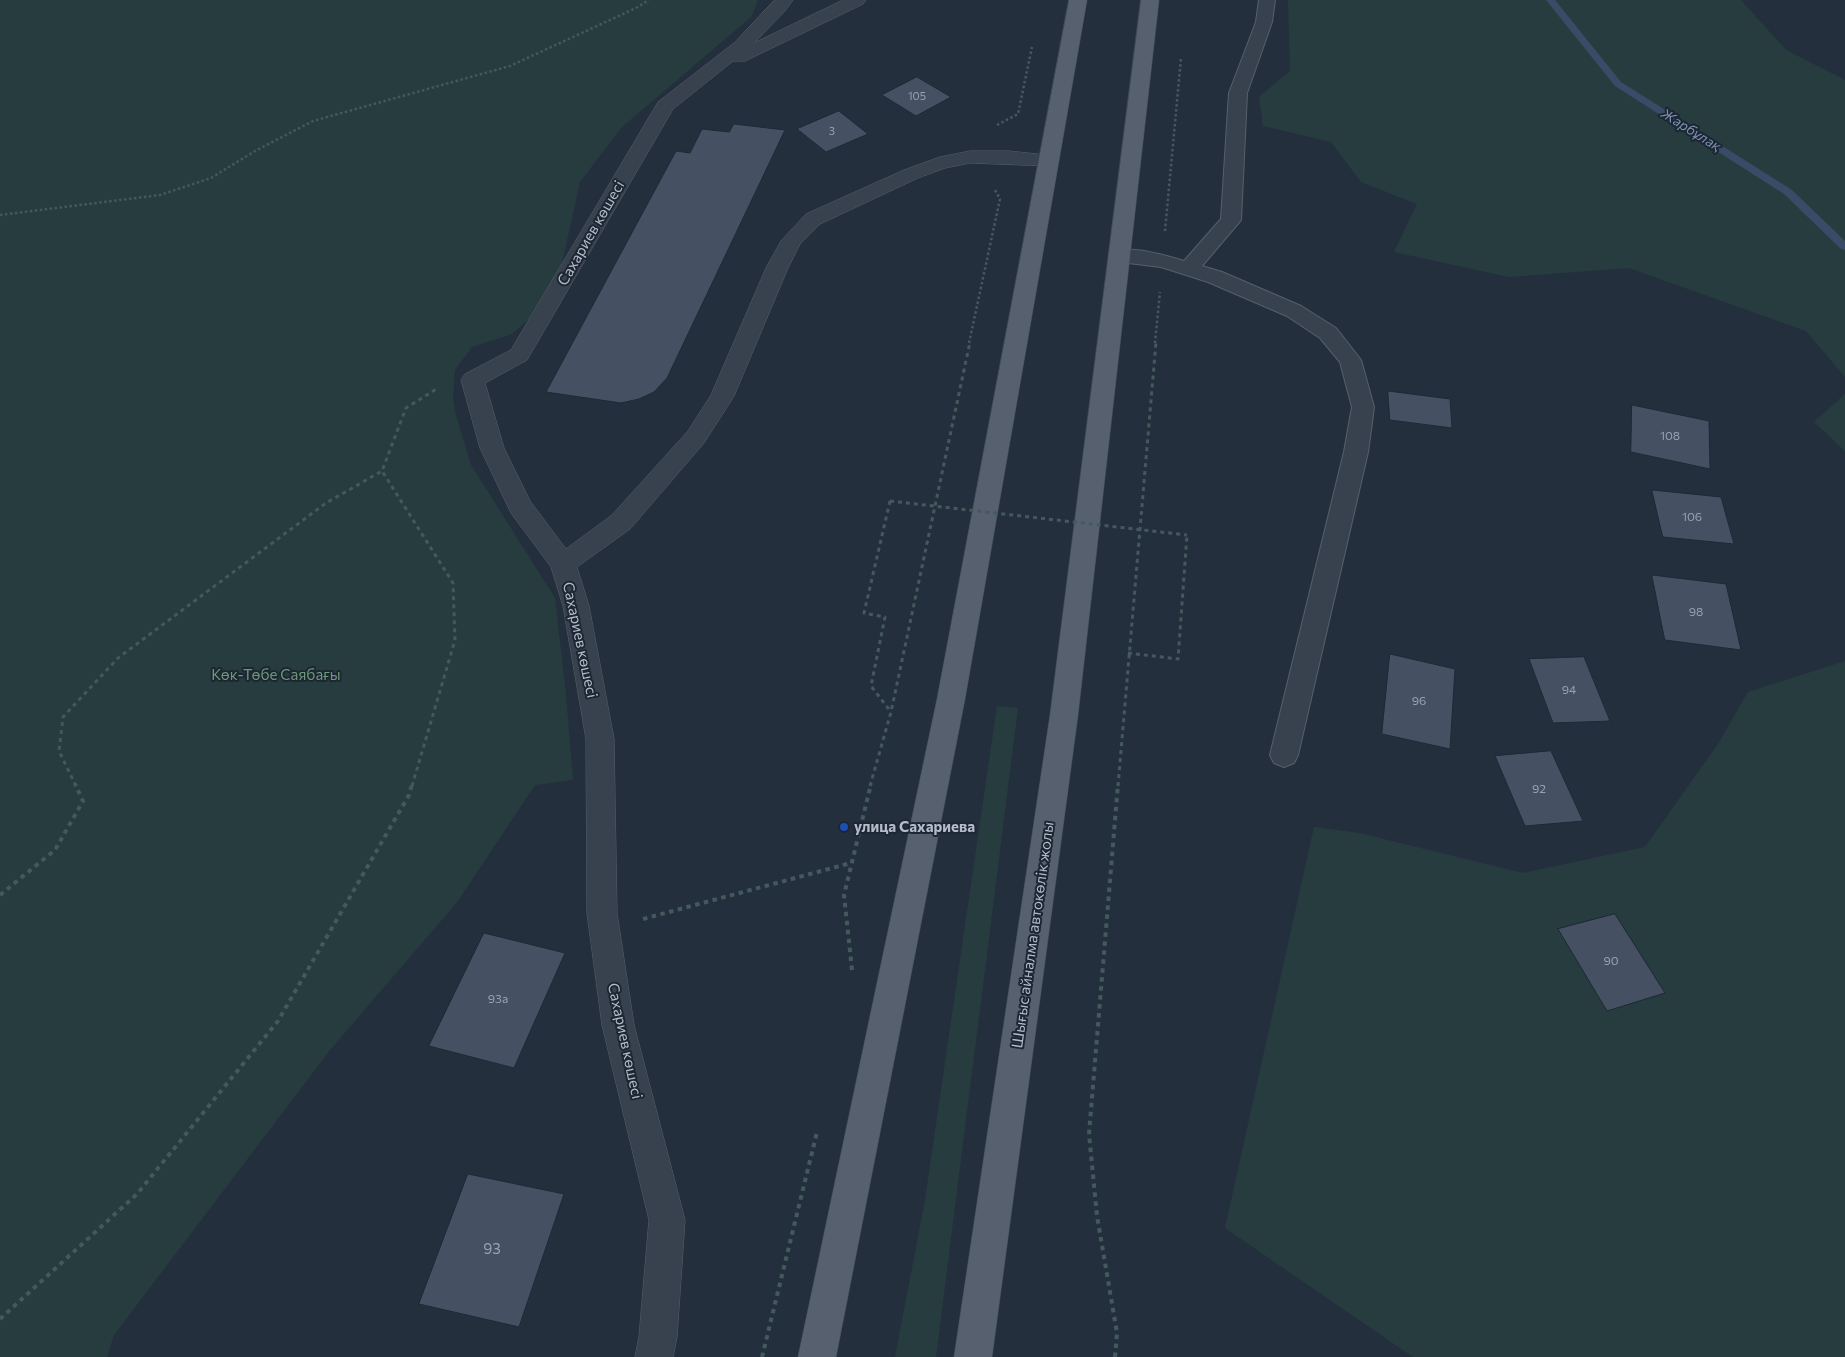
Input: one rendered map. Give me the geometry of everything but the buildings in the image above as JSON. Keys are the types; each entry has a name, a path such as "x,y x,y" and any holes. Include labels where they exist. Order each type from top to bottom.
{"main road":[{"path":"817,1357 951,699 1078,0"},
{"name":"Шығыс айналма автокөлік жолы","path":"973,1357 1064,715 1150,0"}],"street":[{"name":"Сахариев көшесі","path":"654,1357 658,1337 667,1220 618,1025 602,913 600,738 576,606 563,564 520,506 492,448 473,380 519,356 665,106 740,47 780,7 784,0"},
{"path":"715,68 754,51 857,0"},
{"path":"563,564 621,522 696,437 722,396 777,268 791,242 813,219 911,174 940,163 980,157 1009,156 1049,160"}],"lane":[{"path":"1188,269 1231,220 1238,93 1264,22 1267,0"},
{"path":"1119,256 1162,261 1215,277 1294,311 1328,333 1350,360 1363,407 1356,452 1284,756"}],"path":[{"path":"0,215 160,195 211,178 255,151 313,121 510,66 636,8 648,0"},
{"path":"992,127 1018,114 1034,38"},
{"path":"1115,1357 1117,1333 1097,1216 1089,1134 1101,1007 1128,653 1181,48"},
{"path":"852,973 844,895 862,816 891,712 1000,199 995,189 990,186"},
{"path":"0,895 55,850 83,801 59,752 63,717 118,658 326,503 382,471 406,408 435,389 473,380"},
{"path":"0,1319 137,1194 278,1021 409,795 455,640 453,582 398,499 382,471"},
{"path":"891,712 871,686 885,617 864,613 890,500 1187,535 1178,659 1128,653"},
{"path":"604,930 851,863"},
{"path":"762,1357 818,1126"}],"green space":[{"name":"Көк-Төбе Саябағы","path":"0,0 758,0 752,16 621,128 580,182 558,281 542,308 512,334 472,347 455,370 453,398 455,412 471,465 555,598 573,780 535,785 458,901 330,1050 114,1335 107,1357 0,1357"},
{"path":"1288,0 1741,0 1786,50 1845,80 1845,377 1806,331 1629,268 1509,277 1394,252 1417,204 1361,182 1331,142 1263,126 1259,97 1290,71"},
{"path":"1845,394 1845,451 1814,422"},
{"path":"1845,661 1845,1357 1413,1357 1225,1228 1314,827 1359,833 1523,873 1645,847 1718,744 1748,692"},
{"path":"997,706 1018,708 936,1357 895,1357 925,1200"}],"waterway":[{"name":"Жарбұлақ","path":"1550,0 1618,84 1788,192 1845,247"}],"place":[{"name":"улица Сахариева","path":"844,827"}]}
